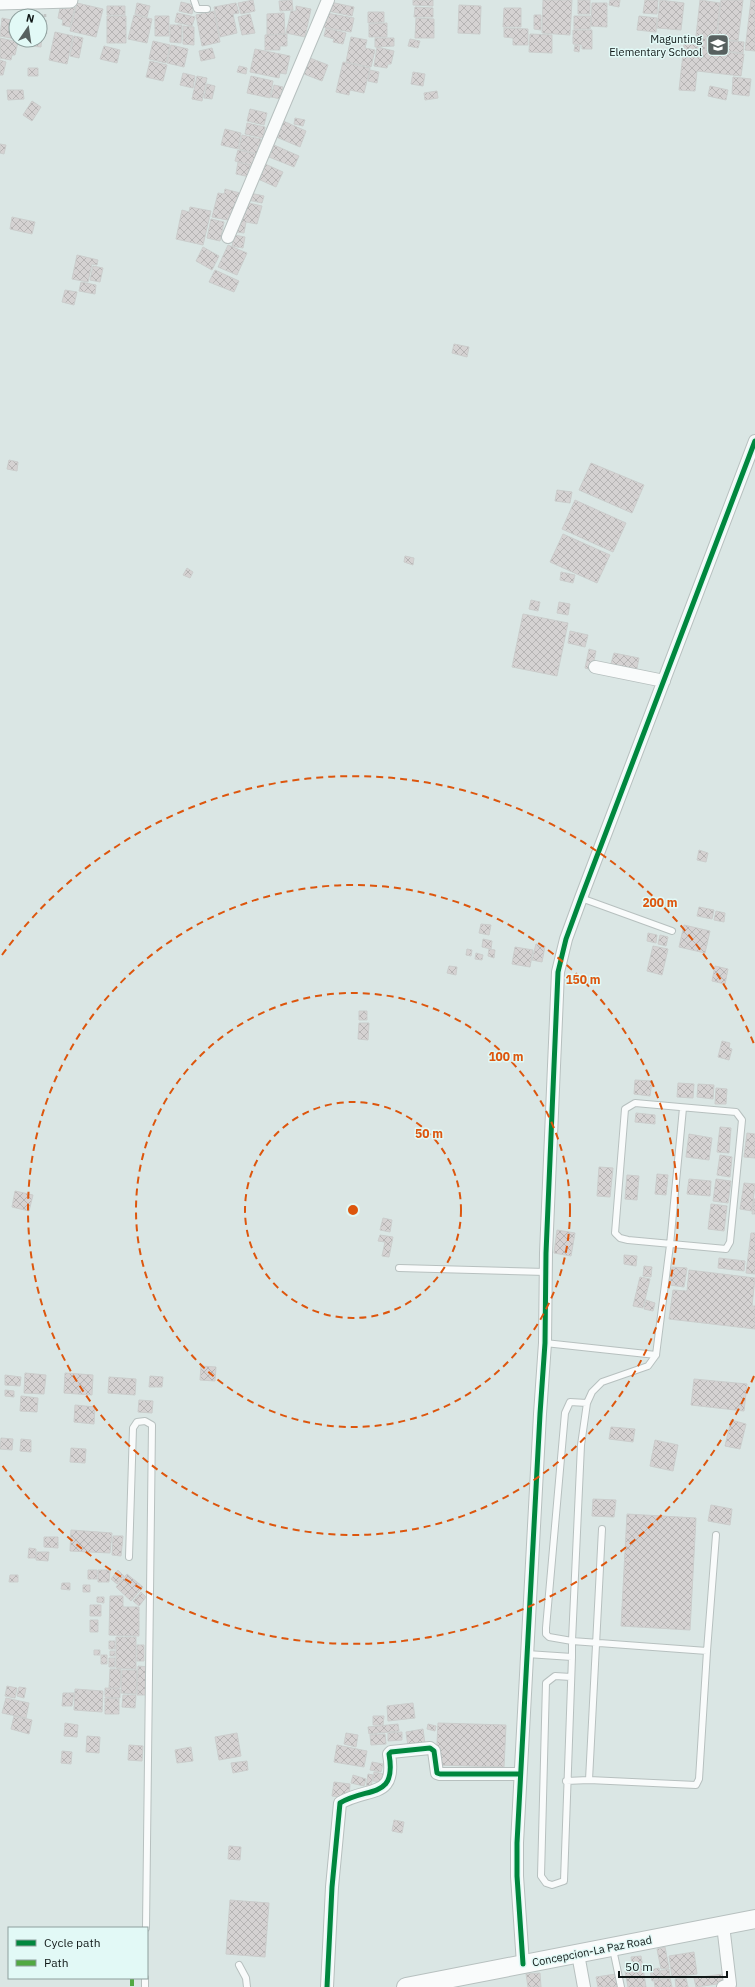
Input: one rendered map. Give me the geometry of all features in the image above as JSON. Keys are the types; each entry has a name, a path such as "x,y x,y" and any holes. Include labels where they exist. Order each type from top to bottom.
{"main road":[{"name":"Concepcion-La Paz Road","path":"406,1987 755,1919"}],"street":[{"path":"0,2 70,0"},
{"path":"228,237 328,0"},
{"path":"523,1964 517,1876 520,1774 545,1343 546,1272 558,972 566,939 581,898 755,442"},
{"path":"595,667 664,681"},
{"path":"327,1987 332,1887 340,1803 375,1791 386,1784 392,1774 391,1752 430,1748 434,1751 435,1769 437,1773 440,1774 520,1774"},
{"path":"723,1925 730,1984 723,1987"},
{"path":"578,1954 584,1987"}],"lane":[{"path":"194,0 197,9 207,9"},
{"path":"581,898 672,931"},
{"path":"635,1103 736,1112 742,1120 742,1128 730,1242 726,1249 670,1245 628,1240 620,1238 615,1232 625,1109 635,1103"},
{"path":"571,1677 555,1676 546,1683 541,1876 546,1883 552,1885 564,1881 566,1781 571,1677 572,1656 581,1445 587,1403 592,1392 602,1382 648,1366 656,1355 670,1245 683,1108"},
{"path":"399,1268 546,1272"},
{"path":"545,1343 656,1355"},
{"path":"587,1403 570,1402 565,1413 546,1634 549,1637 572,1641 707,1651"},
{"path":"129,1557 133,1428 137,1422 145,1421 152,1425 146,1927"},
{"path":"589,1780 602,1529"},
{"path":"566,1781 589,1780 696,1785 699,1779 716,1535"},
{"path":"527,1654 572,1656"},
{"path":"613,1947 621,1987"},
{"path":"239,1965 246,1978 247,1987"}],"building":[{"path":"253,0 255,11 241,14 238,3"},
{"path":"292,0 293,10 280,11 279,1"},
{"path":"413,0 433,0 433,6 413,5"},
{"path":"543,0 572,0 570,35 542,33"},
{"path":"578,0 590,0 590,14 578,14"},
{"path":"610,0 620,0 619,7 609,5"},
{"path":"645,0 658,0 657,14 643,13"},
{"path":"660,0 684,3 681,30 657,28"},
{"path":"700,0 720,3 716,38 696,36"},
{"path":"721,0 743,0 738,41 717,38"},
{"path":"751,0 755,0 755,51 745,50"},
{"path":"181,2 194,5 192,14 179,11"},
{"path":"330,2 354,7 352,16 328,11"},
{"path":"77,3 103,9 96,37 70,31"},
{"path":"137,3 150,6 147,17 135,14"},
{"path":"236,3 239,13 233,14 237,33 220,37 214,7"},
{"path":"592,3 607,3 607,27 591,26"},
{"path":"67,5 75,7 70,27 62,25 63,20 58,18 60,8 66,9"},
{"path":"459,5 481,6 480,34 458,33"},
{"path":"107,6 125,6 125,15 107,15"},
{"path":"296,6 311,9 305,37 286,33 291,11 296,11"},
{"path":"415,7 433,8 433,17 414,17"},
{"path":"504,8 521,8 521,27 503,27"},
{"path":"214,11 220,42 202,46 196,15"},
{"path":"368,12 384,12 384,22 368,23"},
{"path":"177,13 195,17 192,26 175,22"},
{"path":"284,13 285,34 267,35 267,14"},
{"path":"326,13 354,18 351,32 323,27"},
{"path":"250,14 255,33 242,35 238,17"},
{"path":"134,15 152,19 147,43 128,39"},
{"path":"534,15 541,15 541,30 534,29"},
{"path":"107,16 126,16 126,43 107,43"},
{"path":"155,16 169,16 169,36 155,36"},
{"path":"574,16 591,16 590,29 574,29"},
{"path":"639,16 657,18 656,32 637,30"},
{"path":"2,18 8,19 8,38 0,36"},
{"path":"416,18 434,19 434,38 415,38"},
{"path":"387,23 387,37 369,37 369,24"},
{"path":"170,25 182,25 181,43 170,42"},
{"path":"183,26 194,27 194,45 183,44"},
{"path":"326,28 346,33 343,44 333,42 334,39 324,36"},
{"path":"504,28 528,29 528,45 513,45 513,38 504,37"},
{"path":"573,30 592,30 592,49 582,49 582,45 573,44"},
{"path":"55,32 73,36 67,64 49,60"},
{"path":"287,34 287,46 280,46 280,50 265,50 265,35"},
{"path":"530,34 552,35 552,53 529,52"},
{"path":"74,36 83,38 79,58 70,56"},
{"path":"685,36 706,38 705,50 744,54 741,76 697,71 695,91 679,90"},
{"path":"351,37 367,40 365,48 375,50 371,67 346,62"},
{"path":"0,38 8,40 8,48 17,48 15,55 12,55 11,60 0,58"},
{"path":"375,38 394,38 394,46 375,47"},
{"path":"410,39 420,41 418,48 408,46"},
{"path":"707,39 744,42 743,53 706,49"},
{"path":"153,41 170,45 166,63 149,59"},
{"path":"171,45 188,49 184,67 167,63"},
{"path":"575,45 580,46 579,52 574,51"},
{"path":"104,46 120,50 117,63 100,59"},
{"path":"377,47 394,51 391,64 388,64 387,68 374,66"},
{"path":"212,48 215,58 201,61 199,51"},
{"path":"255,49 290,56 286,74 280,73 279,78 250,72"},
{"path":"310,58 328,65 322,81 304,74"},
{"path":"0,60 6,62 3,75 0,75"},
{"path":"150,61 167,65 163,81 146,77"},
{"path":"343,62 370,68 364,93 350,90 349,95 336,92"},
{"path":"239,66 247,68 246,74 237,72"},
{"path":"28,68 38,68 38,76 28,76"},
{"path":"370,70 379,72 377,83 368,81"},
{"path":"413,72 425,74 423,86 411,84"},
{"path":"183,73 195,76 193,88 180,85"},
{"path":"197,76 207,78 202,101 192,99"},
{"path":"251,76 273,81 270,98 247,93"},
{"path":"733,77 751,79 749,96 732,94"},
{"path":"207,84 215,86 212,99 204,98"},
{"path":"274,85 283,87 281,99 271,97"},
{"path":"710,86 728,90 726,100 708,96"},
{"path":"7,90 23,90 24,99 8,100"},
{"path":"437,91 438,98 425,100 424,93"},
{"path":"32,101 41,107 32,121 23,115"},
{"path":"250,109 267,113 264,125 247,121"},
{"path":"295,118 305,120 303,126 294,124"},
{"path":"281,120 306,131 300,147 274,136"},
{"path":"247,123 265,127 263,138 245,134"},
{"path":"225,129 241,133 238,149 221,145"},
{"path":"242,135 261,139 257,154 239,149"},
{"path":"0,144 6,145 4,154 0,153"},
{"path":"274,145 299,156 294,167 269,157"},
{"path":"238,150 256,154 254,166 235,161"},
{"path":"238,162 253,166 250,177 236,174"},
{"path":"265,164 283,172 276,187 258,179"},
{"path":"225,189 240,193 233,221 212,217 218,193 224,194"},
{"path":"250,193 264,196 262,203 248,200"},
{"path":"244,202 262,206 257,224 246,222 244,233 237,232"},
{"path":"190,207 211,211 203,245 176,239 182,210 189,212"},
{"path":"12,217 35,222 32,234 10,229"},
{"path":"211,219 224,222 220,241 207,238"},
{"path":"234,235 245,237 243,248 232,246"},
{"path":"228,245 247,253 237,275 218,267"},
{"path":"203,247 219,256 212,270 196,261"},
{"path":"77,255 98,260 97,265 92,264 88,282 72,279"},
{"path":"93,266 103,268 100,282 90,280"},
{"path":"215,270 239,281 234,292 209,282"},
{"path":"81,282 96,285 95,294 79,291"},
{"path":"65,290 77,292 74,305 62,302"},
{"path":"454,344 469,347 467,357 452,353"},
{"path":"9,460 18,462 17,471 7,469"},
{"path":"591,463 644,485 632,513 579,490"},
{"path":"557,490 572,492 570,503 555,501"},
{"path":"575,500 626,523 613,552 562,529"},
{"path":"563,534 610,555 597,583 550,562"},
{"path":"405,556 414,558 413,565 404,562"},
{"path":"187,568 193,572 190,578 183,575"},
{"path":"561,572 575,575 573,583 560,580"},
{"path":"531,600 540,602 538,611 529,609"},
{"path":"559,602 570,604 568,615 557,613"},
{"path":"523,614 568,623 557,676 512,667"},
{"path":"570,631 588,635 585,647 568,643"},
{"path":"589,649 596,651 592,670 585,668"},
{"path":"614,653 639,658 636,673 610,667"},
{"path":"699,850 708,853 706,862 697,860"},
{"path":"699,907 714,910 712,919 697,916"},
{"path":"716,911 725,913 724,922 714,920"},
{"path":"481,924 491,925 489,935 479,933"},
{"path":"684,925 710,931 705,953 679,947"},
{"path":"648,933 657,935 656,943 647,941"},
{"path":"660,935 668,937 666,946 658,944"},
{"path":"483,939 492,941 491,949 482,947"},
{"path":"536,944 545,946 542,962 532,960"},
{"path":"653,946 668,949 662,975 647,971"},
{"path":"515,947 533,950 530,967 512,964"},
{"path":"467,949 472,950 471,956 466,955"},
{"path":"489,949 495,950 494,958 488,956"},
{"path":"476,953 483,955 482,960 475,959"},
{"path":"449,966 457,967 456,975 447,973"},
{"path":"715,966 728,969 725,984 712,981"},
{"path":"359,1011 367,1011 367,1020 359,1020"},
{"path":"359,1023 369,1023 368,1040 358,1039"},
{"path":"722,1041 730,1043 729,1048 732,1049 729,1060 718,1057"},
{"path":"635,1080 652,1081 650,1096 634,1094"},
{"path":"678,1083 694,1084 693,1098 677,1097"},
{"path":"698,1084 714,1085 713,1099 697,1097"},
{"path":"716,1088 727,1089 726,1104 715,1104"},
{"path":"636,1113 655,1115 655,1124 635,1122"},
{"path":"720,1127 731,1128 729,1153 717,1152"},
{"path":"747,1133 755,1134 755,1158 744,1157"},
{"path":"689,1134 712,1138 709,1160 686,1157"},
{"path":"720,1155 732,1157 730,1177 717,1175"},
{"path":"599,1167 613,1168 610,1197 597,1196"},
{"path":"657,1174 668,1175 666,1195 655,1194"},
{"path":"627,1175 639,1176 637,1200 625,1199"},
{"path":"689,1179 711,1181 710,1196 687,1194"},
{"path":"716,1179 731,1181 728,1203 713,1201"},
{"path":"744,1183 755,1184 752,1211 740,1209"},
{"path":"15,1191 33,1195 29,1211 12,1207"},
{"path":"754,1199 755,1214 752,1214"},
{"path":"711,1204 727,1206 724,1231 708,1229"},
{"path":"383,1218 392,1220 390,1232 380,1230"},
{"path":"557,1230 575,1233 571,1256 554,1253"},
{"path":"751,1233 755,1233 755,1274 746,1273"},
{"path":"380,1235 393,1237 389,1257 382,1256 385,1242 378,1241"},
{"path":"624,1255 637,1256 636,1266 624,1264"},
{"path":"719,1258 745,1261 744,1271 718,1268"},
{"path":"644,1266 652,1267 651,1277 643,1276"},
{"path":"672,1267 687,1268 684,1287 670,1285"},
{"path":"689,1270 755,1278 752,1306 755,1306 755,1329 669,1319 673,1290 687,1291"},
{"path":"640,1277 650,1279 643,1308 633,1306"},
{"path":"646,1300 655,1303 653,1311 644,1309"},
{"path":"201,1366 216,1367 215,1381 200,1380"},
{"path":"25,1373 46,1375 44,1394 24,1393"},
{"path":"65,1373 93,1375 92,1395 64,1393"},
{"path":"5,1375 21,1377 20,1386 5,1385"},
{"path":"150,1376 163,1377 162,1387 149,1387"},
{"path":"109,1377 136,1379 135,1395 108,1393"},
{"path":"694,1379 747,1384 744,1411 691,1405"},
{"path":"5,1390 14,1391 14,1397 5,1396"},
{"path":"21,1396 38,1398 37,1412 20,1411"},
{"path":"139,1400 153,1401 152,1413 138,1412"},
{"path":"75,1405 95,1407 94,1424 74,1422"},
{"path":"731,1420 746,1424 740,1449 725,1446"},
{"path":"611,1427 635,1429 633,1442 609,1439"},
{"path":"1,1438 13,1439 12,1450 0,1449"},
{"path":"21,1439 31,1440 31,1452 20,1451"},
{"path":"655,1440 678,1445 673,1471 650,1466"},
{"path":"71,1448 86,1449 85,1463 70,1462"},
{"path":"593,1499 616,1500 614,1517 592,1516"},
{"path":"711,1505 732,1509 730,1525 708,1521"},
{"path":"627,1514 696,1518 690,1630 621,1626"},
{"path":"71,1530 112,1533 110,1553 70,1551"},
{"path":"113,1536 123,1536 121,1556 112,1555"},
{"path":"44,1537 58,1537 58,1548 44,1547"},
{"path":"29,1548 36,1549 36,1558 28,1558"},
{"path":"37,1552 49,1552 48,1561 36,1560"},
{"path":"88,1570 97,1570 97,1579 88,1579"},
{"path":"98,1570 110,1570 109,1582 98,1582"},
{"path":"118,1570 124,1576 117,1584 111,1579"},
{"path":"127,1574 143,1587 131,1601 116,1587"},
{"path":"10,1575 18,1575 18,1582 9,1582"},
{"path":"62,1583 70,1583 70,1590 61,1589"},
{"path":"83,1585 90,1585 90,1592 83,1592"},
{"path":"141,1592 146,1597 139,1606 133,1601"},
{"path":"110,1596 123,1596 123,1607 139,1607 139,1636 109,1635"},
{"path":"97,1597 104,1597 104,1603 97,1602"},
{"path":"90,1605 101,1605 101,1616 90,1616"},
{"path":"90,1620 98,1620 98,1632 90,1632"},
{"path":"116,1637 136,1637 136,1669 116,1668"},
{"path":"109,1641 115,1641 115,1649 109,1649"},
{"path":"137,1645 144,1645 144,1661 137,1661"},
{"path":"94,1650 100,1650 100,1655 94,1655"},
{"path":"110,1651 115,1651 115,1656 110,1656"},
{"path":"101,1655 107,1655 107,1664 101,1664"},
{"path":"109,1658 115,1658 115,1667 109,1667"},
{"path":"138,1666 149,1667 147,1695 137,1695"},
{"path":"110,1669 121,1669 120,1688 109,1688"},
{"path":"122,1670 137,1670 136,1694 121,1693"},
{"path":"7,1686 17,1688 15,1698 5,1696"},
{"path":"19,1687 26,1688 24,1698 17,1696"},
{"path":"105,1688 120,1689 120,1698 105,1697"},
{"path":"75,1689 103,1691 102,1712 74,1710"},
{"path":"63,1693 74,1693 72,1706 62,1706"},
{"path":"123,1695 136,1695 135,1708 122,1707"},
{"path":"6,1698 29,1703 26,1718 2,1713"},
{"path":"105,1698 119,1699 119,1714 105,1714"},
{"path":"413,1703 415,1718 388,1721 387,1706"},
{"path":"14,1716 32,1720 29,1734 11,1729"},
{"path":"373,1716 384,1716 383,1725 373,1725"},
{"path":"65,1723 78,1725 77,1737 64,1736"},
{"path":"438,1723 506,1725 504,1767 436,1765"},
{"path":"398,1724 399,1731 369,1734 368,1727"},
{"path":"428,1724 436,1726 435,1731 427,1729"},
{"path":"423,1729 425,1744 408,1746 406,1732"},
{"path":"402,1732 402,1740 388,1741 388,1733"},
{"path":"237,1733 241,1756 219,1760 215,1737"},
{"path":"346,1733 358,1735 356,1747 344,1744"},
{"path":"385,1734 386,1744 371,1745 370,1735"},
{"path":"87,1736 100,1737 99,1753 86,1752"},
{"path":"129,1745 143,1746 142,1761 128,1760"},
{"path":"337,1745 367,1751 364,1767 334,1762"},
{"path":"191,1747 193,1761 177,1763 175,1750"},
{"path":"62,1751 72,1752 71,1764 61,1763"},
{"path":"247,1761 248,1770 233,1773 231,1763"},
{"path":"372,1762 383,1764 381,1772 370,1770"},
{"path":"374,1772 384,1774 383,1782 373,1781"},
{"path":"368,1774 373,1775 371,1788 366,1788"},
{"path":"353,1775 366,1779 364,1786 351,1783"},
{"path":"334,1782 350,1784 349,1798 332,1796"},
{"path":"394,1820 404,1822 402,1833 392,1831"},
{"path":"229,1846 241,1847 240,1860 228,1859"},
{"path":"230,1900 269,1903 265,1957 226,1954"},
{"path":"665,1947 669,1968 661,1969 657,1949"},
{"path":"694,1952 697,1974 672,1977 669,1956"},
{"path":"641,1956 643,1967 633,1969 631,1957"},
{"path":"643,1968 646,1987 628,1987 625,1971"},
{"path":"659,1968 661,1979 652,1981 650,1970"},
{"path":"669,1969 670,1977 662,1979 660,1971"},
{"path":"540,1973 541,1987 528,1987 526,1974"},
{"path":"616,1974 619,1987 598,1987 596,1977"},
{"path":"723,1974 724,1983 696,1987 694,1978"},
{"path":"670,1978 672,1987 655,1987 654,1981"},
{"path":"686,1978 688,1987 676,1987 675,1979"}],"marked path":[{"path":"132,1979 132,1987"}],"cycle path":[{"path":"523,1964 517,1876 517,1843 545,1343 546,1253 558,972 566,939 581,898 755,441"},
{"path":"327,1987 332,1887 340,1803 350,1798 378,1789 384,1785 389,1779 389,1754 391,1752 430,1748 434,1751 437,1773 440,1774 520,1774"}],"place":[{"name":"Magunting Elementary School","path":"718,45"}]}
